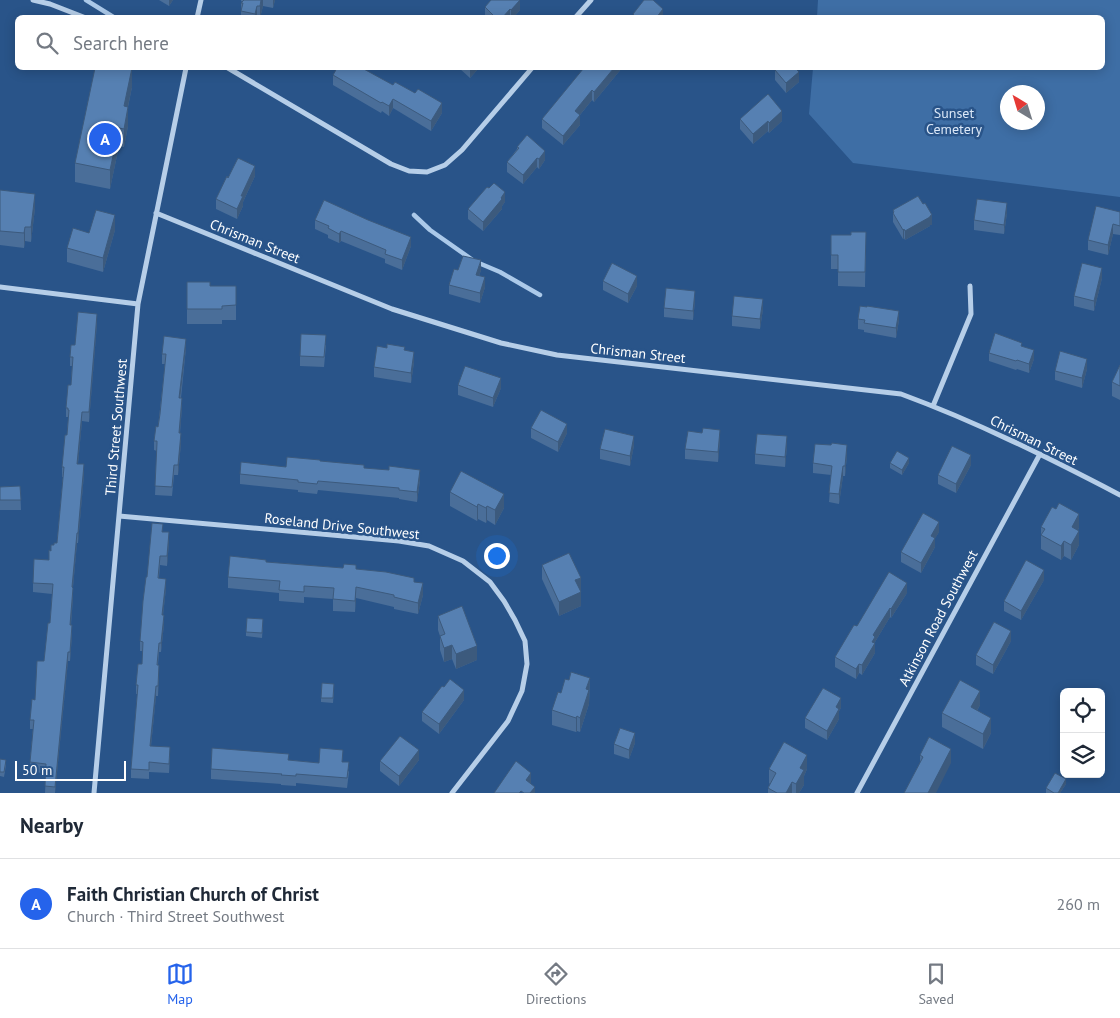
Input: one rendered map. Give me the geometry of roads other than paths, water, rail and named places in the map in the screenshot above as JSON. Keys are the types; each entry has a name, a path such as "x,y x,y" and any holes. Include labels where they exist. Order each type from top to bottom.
{"street":[{"path":"34,0 78,15"},
{"path":"198,15 201,0"},
{"path":"578,15 591,0"},
{"name":"Third Street Southwest","path":"94,793 138,304 186,70"},
{"path":"231,70 391,164 409,171 428,172 445,165 462,150 530,70"},
{"name":"Chrisman Street","path":"156,213 392,309 501,343 557,356 902,394 1040,454 1120,495"},
{"path":"933,406 971,314 970,286"},
{"path":"0,287 138,304"},
{"name":"Atkinson Road Southwest","path":"856,793 1040,454"},
{"name":"Roseland Drive Southwest","path":"119,516 399,541 429,546 463,561 490,582 504,601 525,641 527,664 522,691 508,721 452,793"}],"waterway":[{"path":"86,0 110,15"},
{"path":"414,215 430,230 474,261 500,272 540,295"}],"place":[{"name":"Faith Christian Church of Christ","path":"105,139"}],"park label":[{"name":"Sunset Cemetery","path":"954,122"}]}
